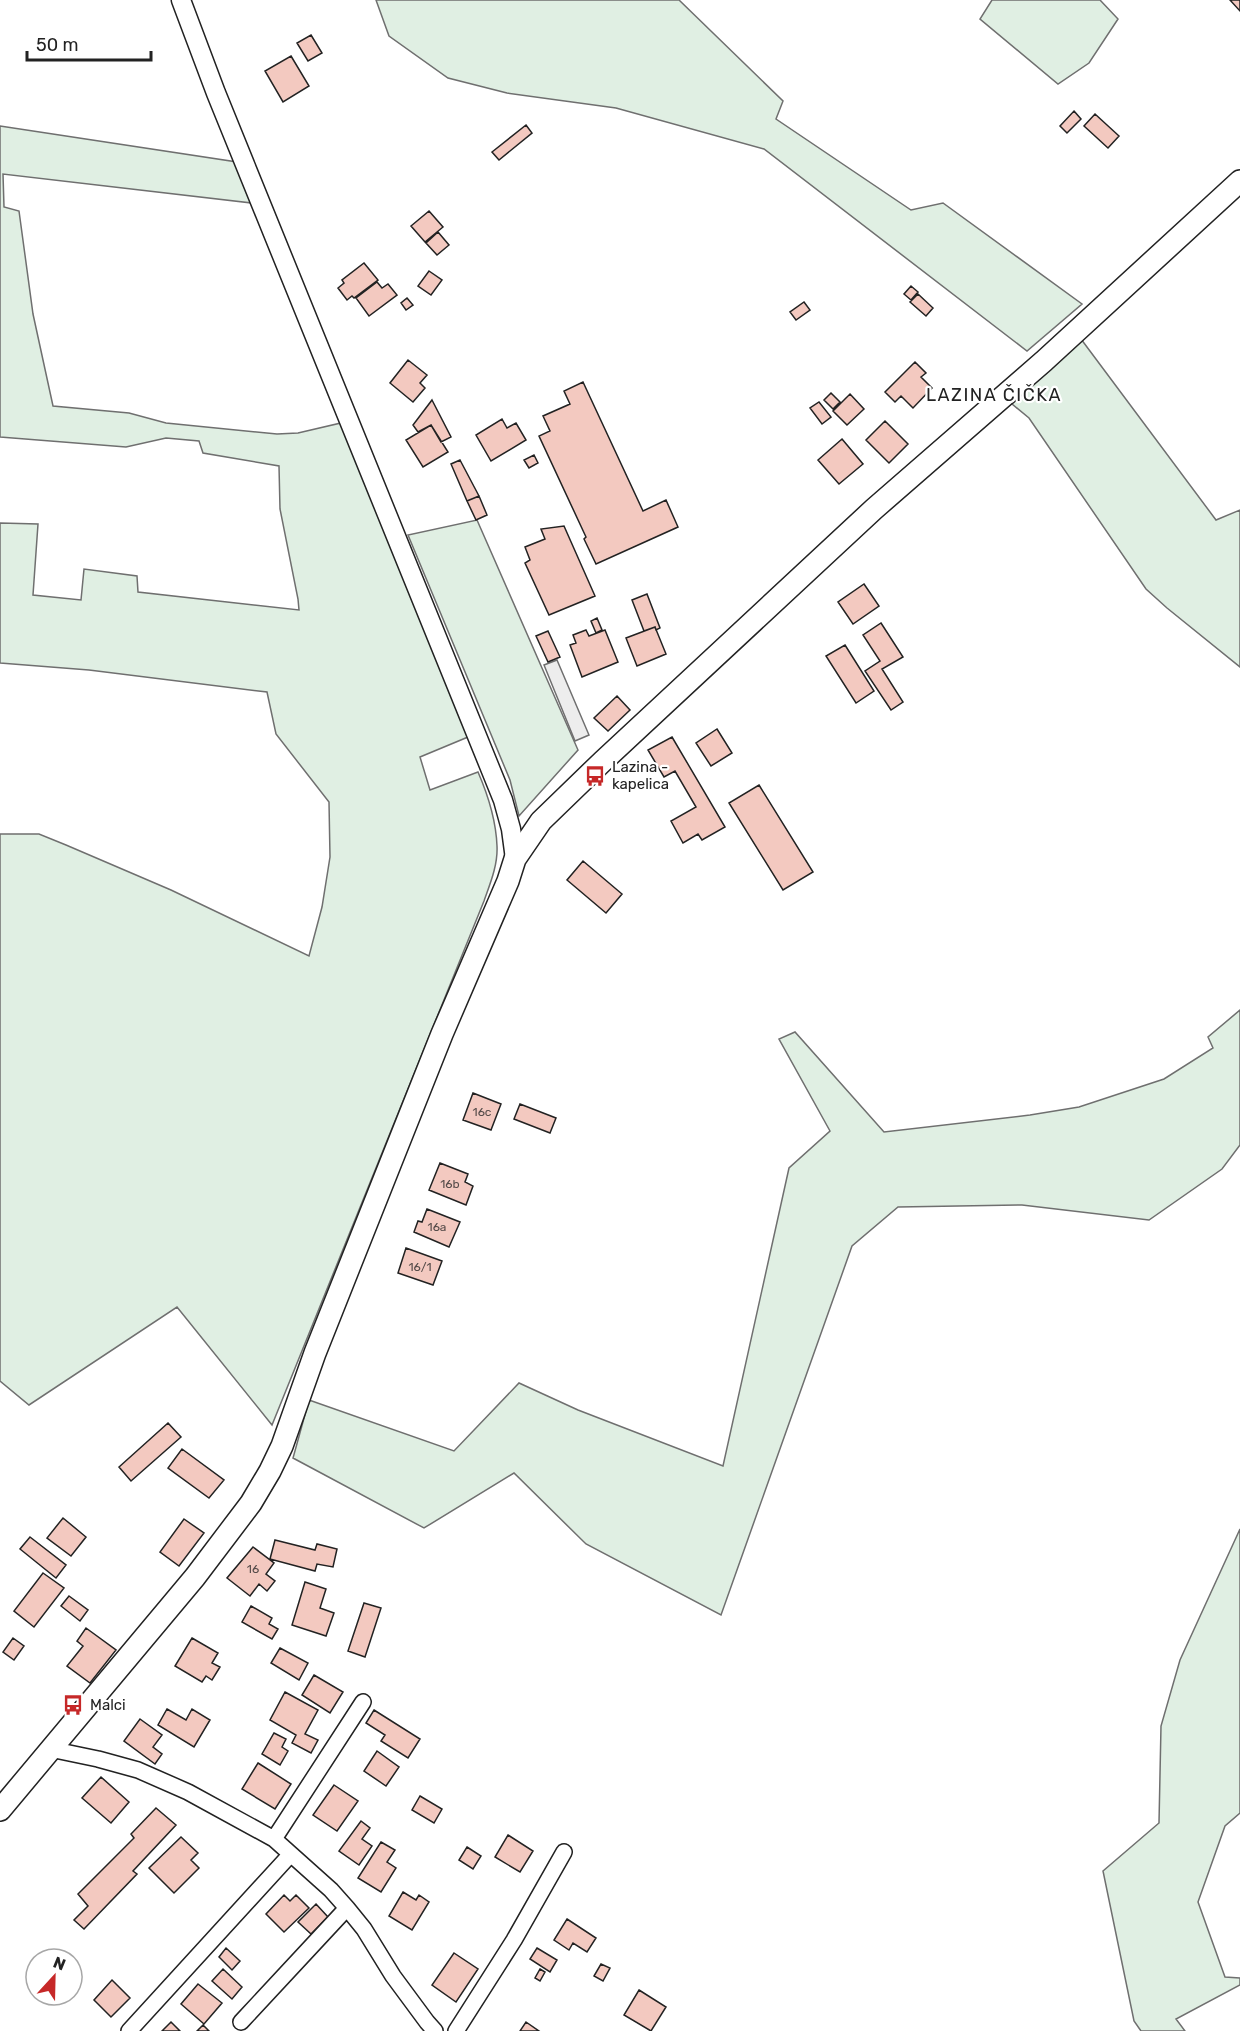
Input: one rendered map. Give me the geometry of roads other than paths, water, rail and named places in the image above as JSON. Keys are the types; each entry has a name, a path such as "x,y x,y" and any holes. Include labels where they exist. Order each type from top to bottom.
{"main road":[{"path":"0,1810 208,1561 251,1503 270,1471 282,1446 315,1353 438,1045 508,882 515,859 541,821 874,509 1044,361 1240,181"}],"street":[{"path":"181,0 216,93 502,800 511,829 515,859"},
{"path":"274,1839 363,1702"},
{"path":"50,1749 138,1770 188,1792 274,1839 331,1890 364,1929 427,2028"},
{"path":"456,2031 514,1940 564,1852"},
{"path":"129,2031 290,1855"},
{"path":"241,2022 346,1908"}],"place":[{"name":"Lazina - kapelica","path":"595,776"},
{"name":"Malci","path":"73,1705"}],"district":[{"name":"LAZINA ČIČKA","path":"994,395"}]}
